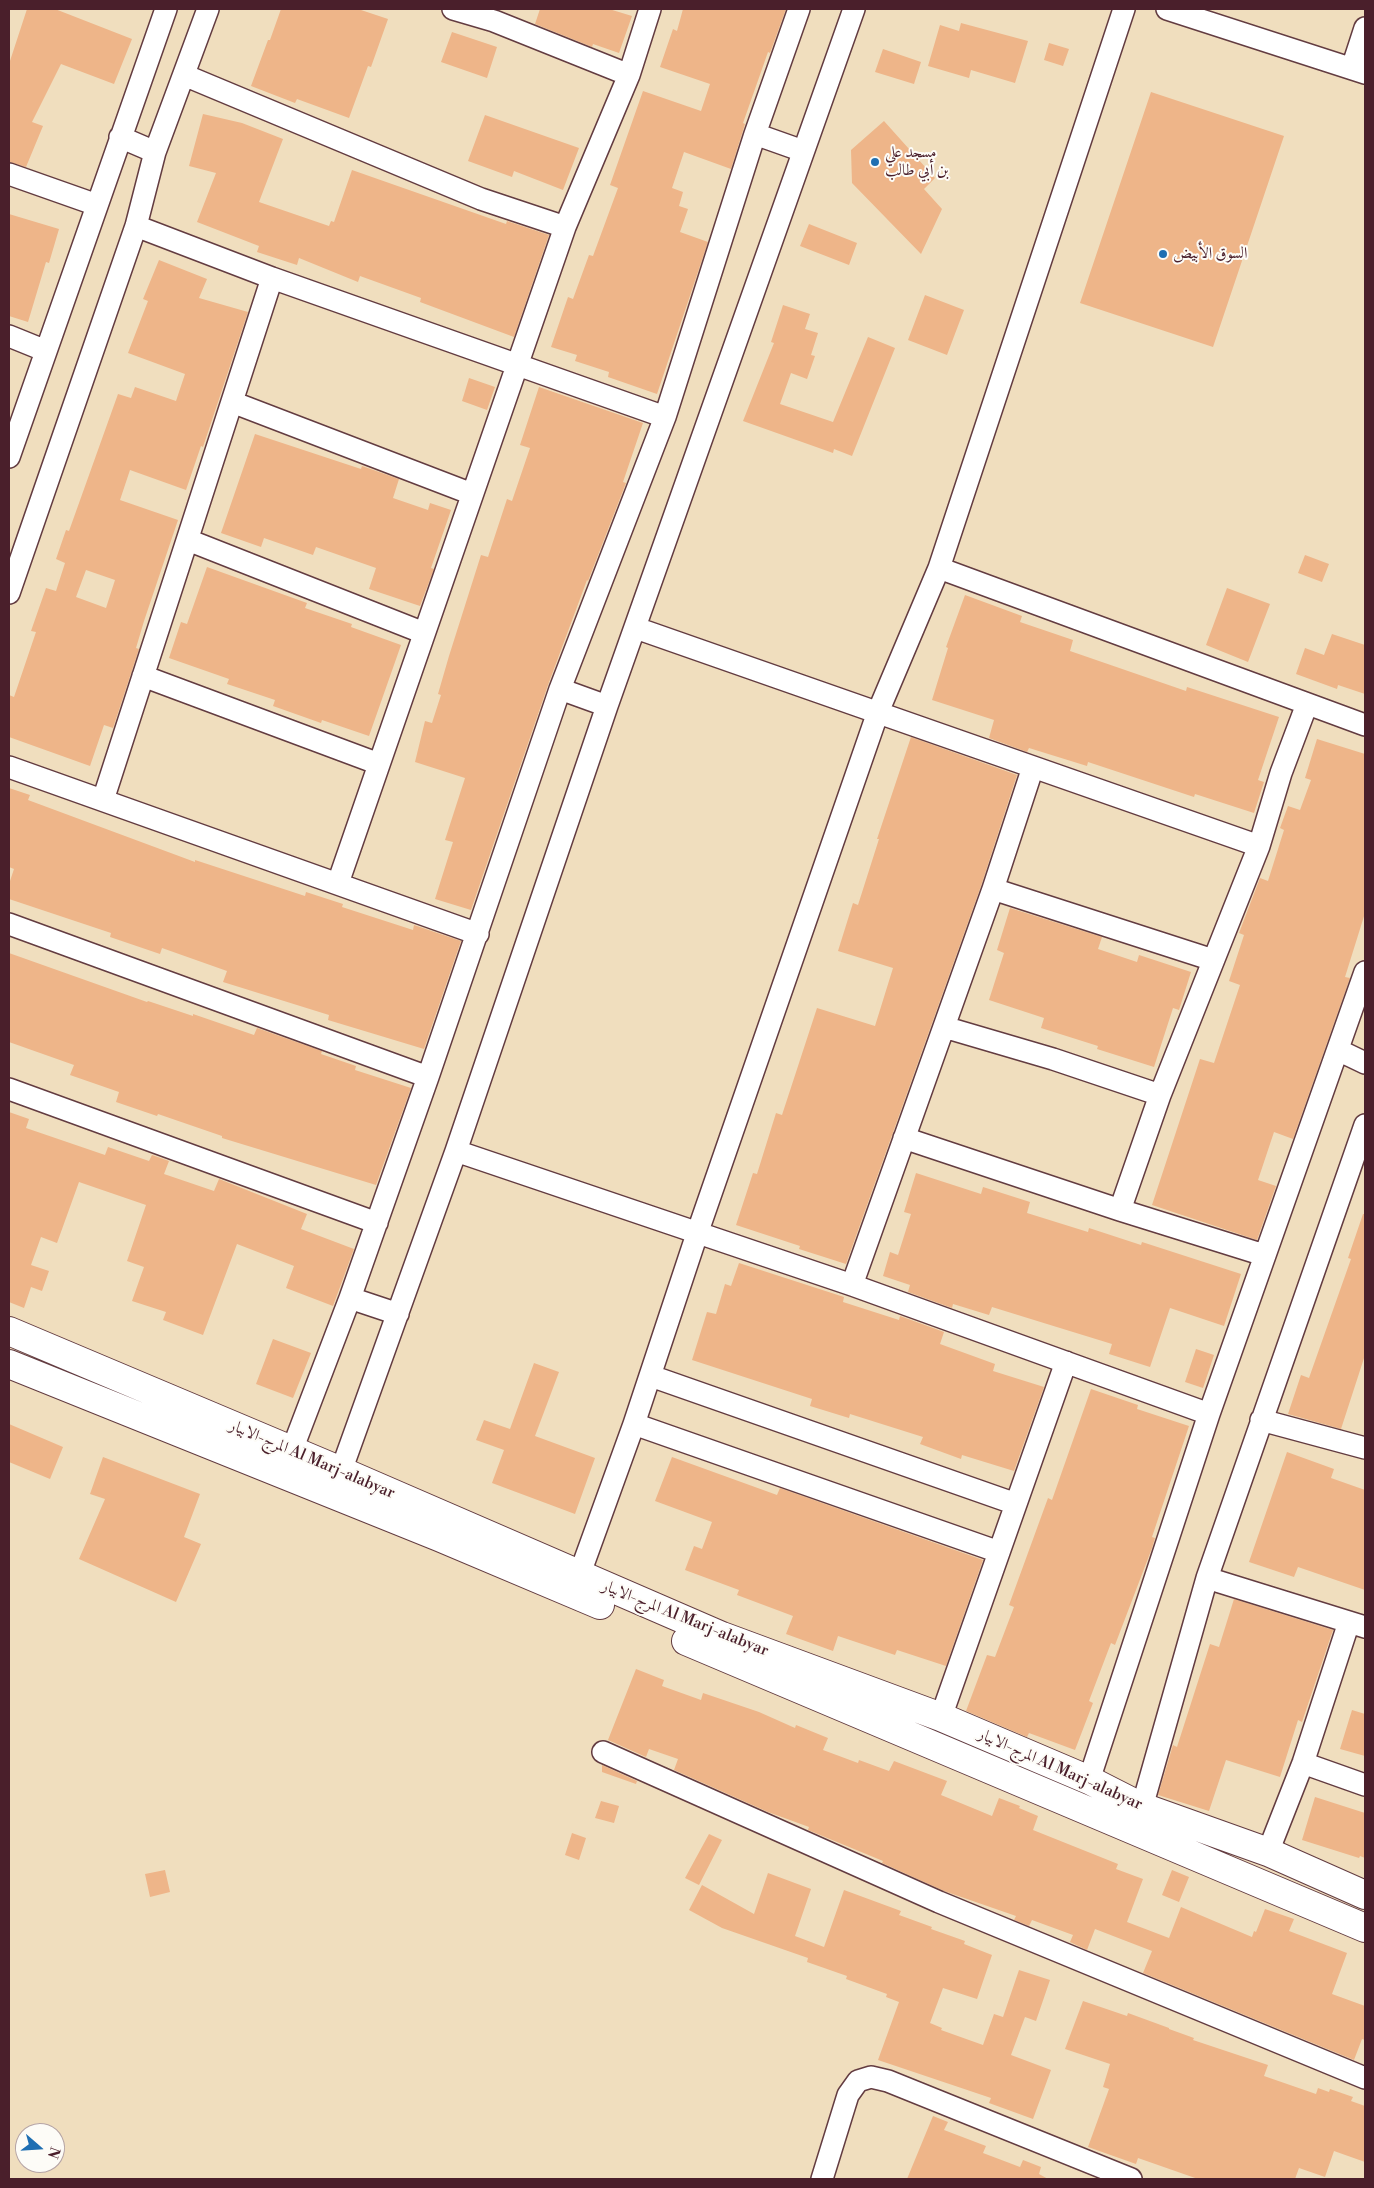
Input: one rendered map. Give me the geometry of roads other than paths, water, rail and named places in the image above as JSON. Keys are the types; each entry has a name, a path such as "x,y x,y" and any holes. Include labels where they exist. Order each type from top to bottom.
{"main road":[{"name":"المرج-الابيار Al Marj-alabyar","path":"9,1331 292,1450 579,1576 722,1636 941,1717 1089,1780 1142,1807 1268,1852 1365,1895"},
{"name":"المرج-الابيار Al Marj-alabyar","path":"9,1364 439,1537 1365,1928"}],"street":[{"path":"9,457 166,9"},
{"path":"9,593 136,226 156,152 208,9"},
{"path":"453,9 496,15 630,75"},
{"path":"338,883 565,227 630,75 650,9"},
{"path":"292,1450 377,1222 478,934 560,689 665,417 755,134 799,9"},
{"path":"341,1471 456,1150 607,706 854,9"},
{"path":"579,1576 651,1376 698,1231 878,712 939,568 1124,9"},
{"path":"1167,9 1359,70 1365,28"},
{"path":"184,75 481,200 565,227"},
{"path":"755,134 803,151"},
{"path":"120,137 156,152"},
{"path":"9,174 97,205"},
{"path":"136,226 272,278 665,417"},
{"path":"103,800 272,278"},
{"path":"9,336 46,351"},
{"path":"232,402 472,494"},
{"path":"188,540 424,632"},
{"path":"939,568 1365,725"},
{"path":"636,628 1258,846"},
{"path":"143,676 379,764"},
{"path":"560,689 607,706"},
{"path":"1120,1210 1160,1095 1258,846 1281,774 1307,704"},
{"path":"9,766 478,934"},
{"path":"852,1284 993,889 1033,767"},
{"path":"993,889 1213,960"},
{"path":"9,924 428,1077"},
{"path":"1089,1780 1209,1414 1365,972"},
{"path":"944,1027 1053,1059 1160,1095"},
{"path":"1338,1050 1365,1063"},
{"path":"9,1089 377,1222"},
{"path":"1142,1807 1207,1578 1365,1125"},
{"path":"904,1138 1120,1210 1264,1255"},
{"path":"456,1150 852,1284 1209,1414"},
{"path":"350,1298 398,1314"},
{"path":"941,1717 1066,1362"},
{"path":"651,1376 1016,1504"},
{"path":"1261,1420 1365,1448"},
{"path":"634,1424 998,1552"},
{"path":"1207,1578 1357,1624 1268,1852"},
{"path":"603,1752 939,1902 1365,2078"},
{"path":"1303,1763 1365,1785"},
{"path":"822,2179 848,2095 858,2081 871,2077 888,2081 1131,2179"}],"place":[{"name":"مسجد علي بن أبي طالب","path":"875,162"},
{"name":"السوق الأبيض","path":"1163,254"}]}
